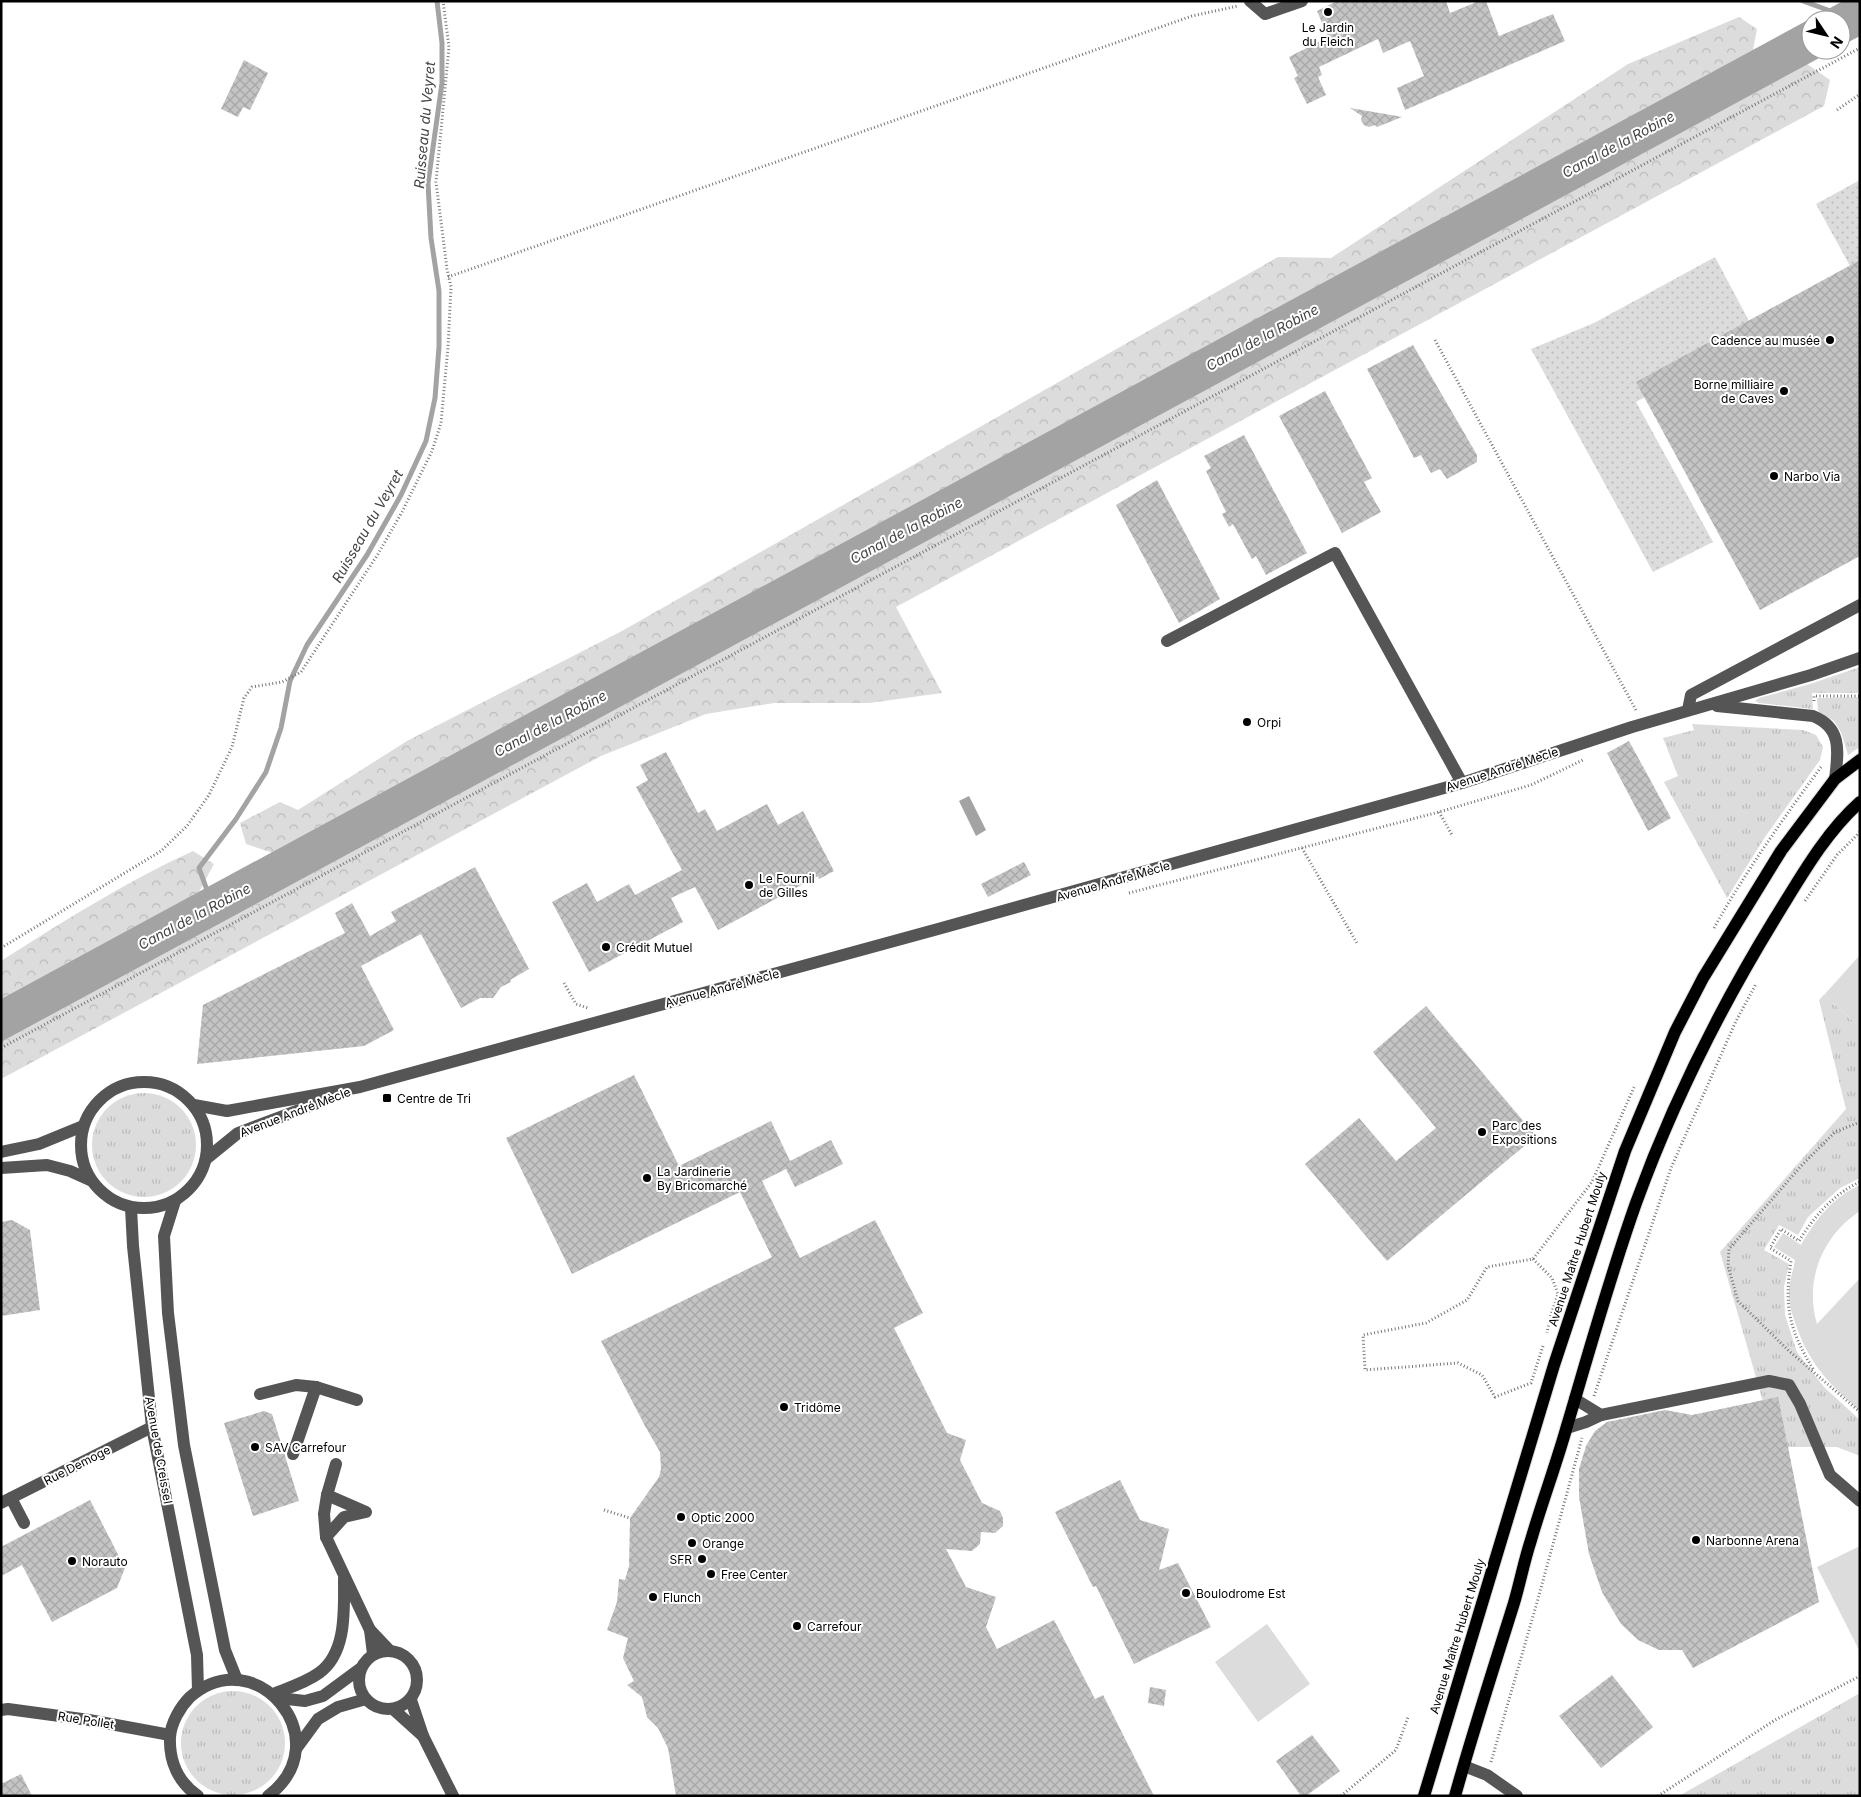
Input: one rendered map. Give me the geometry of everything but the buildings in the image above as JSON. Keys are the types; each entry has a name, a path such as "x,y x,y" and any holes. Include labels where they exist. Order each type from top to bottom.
{"main road":[{"name":"Avenue Maître Hubert Mouly","path":"1424,1796 1554,1364 1624,1150 1675,1032 1703,978 1781,851 1836,779 1860,760"},
{"path":"1455,1796 1530,1544 1637,1202 1682,1090 1723,1008 1780,910 1825,842 1860,802"}],"street":[{"path":"1250,2 1265,14 1302,1"},
{"path":"1167,641 1335,553 1462,783"},
{"path":"1688,710 1691,695 1860,604"},
{"name":"Avenue André Mècle","path":"194,1105 227,1111 360,1087 938,930 1462,783 1644,723 1811,675 1860,658"},
{"path":"1710,705 1813,716 1832,729 1836,738 1839,747 1836,779"},
{"path":"142,1081 162,1084 179,1092 194,1105 203,1122 208,1140 206,1158 200,1176 189,1190 175,1201 146,1209 131,1208 108,1198 90,1180 83,1163 80,1144 83,1126 92,1108 106,1094 123,1085 142,1081"},
{"name":"Avenue André Mècle","path":"206,1158 238,1134 360,1087"},
{"path":"1,1152 39,1144 83,1126"},
{"path":"1,1168 47,1165 70,1171 90,1180"},
{"name":"Avenue de Creissel","path":"175,1201 164,1236 168,1313 183,1436 225,1650 237,1680"},
{"name":"Avenue de Creissel","path":"131,1208 133,1246 152,1427 197,1655 198,1690"},
{"path":"1567,1428 1586,1422 1596,1411 1769,1381 1788,1385 1800,1404 1830,1475 1860,1501"},
{"path":"260,1394 296,1385 316,1387 357,1400"},
{"path":"293,1454 316,1387"},
{"path":"1575,1399 1596,1411"},
{"name":"Rue Demoge","path":"6,1500 152,1427"},
{"path":"336,1464 327,1495 324,1514 326,1538 370,1630 373,1654"},
{"path":"326,1538 344,1517 366,1512 327,1495"},
{"path":"6,1500 24,1523"},
{"path":"275,1696 320,1672 332,1660 341,1638 344,1574"},
{"path":"370,1630 389,1650"},
{"path":"275,1696 305,1701 323,1696 361,1668 373,1654 389,1650 401,1652 411,1660 418,1675 417,1688 410,1700 403,1706 393,1709 383,1709 374,1706 361,1692 359,1681 361,1668"},
{"path":"198,1796 189,1790 177,1774 170,1754 170,1735 175,1718 185,1702 198,1690 217,1682 237,1680 256,1684 275,1696 289,1713 295,1731 296,1749 291,1770 275,1793"},
{"path":"296,1749 318,1719 338,1707 366,1699"},
{"path":"410,1700 422,1736 453,1796"},
{"name":"Rue Pollet","path":"1,1710 8,1709 89,1720 170,1735"},
{"path":"393,1709 422,1736"},
{"path":"1464,1766 1487,1775 1517,1796"}],"path":[{"path":"1,948 161,851 187,826 209,795 232,747 244,698 252,687 282,682 302,672 378,554 402,512 432,451 441,423 451,287 448,277 436,182 449,47 442,1"},
{"path":"448,277 1192,16 1250,2"},
{"path":"1,1048 1860,48"},
{"path":"1836,110 1860,94"},
{"path":"1435,340 1644,723"},
{"path":"1813,716 1814,696 1860,696"},
{"path":"1711,933 1775,828 1825,761"},
{"path":"1439,812 1452,835"},
{"path":"1804,902 1837,855 1860,832"},
{"path":"1302,848 1358,945"},
{"path":"1596,1411 1671,1168 1736,1021 1760,978"},
{"path":"1544,1343 1531,1383 1495,1397 1482,1375 1458,1363 1365,1370 1363,1335 1426,1323 1467,1300 1487,1267 1533,1259 1592,1182 1636,1083"},
{"path":"1860,1122 1835,1132 1801,1166 1729,1249 1728,1266 1738,1301 1789,1351 1860,1412"},
{"path":"1815,1373 1802,1350 1788,1315 1787,1287 1791,1261 1770,1248 1781,1229 1799,1241 1814,1218 1832,1200 1850,1186 1860,1182"},
{"path":"1533,1259 1552,1278 1558,1294 1550,1318 1547,1335"},
{"path":"1487,1775 1538,1600 1586,1422"},
{"path":"604,1510 630,1518"},
{"path":"1658,1796 1775,1720 1860,1676"},
{"path":"1341,1796 1396,1750 1408,1717"}],"green space":[{"path":"1739,17 1757,29 1753,50 273,853 246,844 240,823 280,802 298,810 407,741 622,631 1278,257 1331,258 1628,64"},
{"path":"1807,64 1830,80 1824,106 896,607 942,693 869,703 774,703 706,714 601,756 1,1079 1,1042"},
{"path":"1860,180 1860,260 1850,266 1816,204"},
{"path":"1715,257 1749,321 1637,382 1645,397 1636,402 1713,542 1653,572 1531,349 1594,323"},
{"path":"1860,667 1860,693 1812,693 1813,709 1755,701 1759,698 1810,684"},
{"path":"1860,697 1860,747 1848,755 1841,732 1834,721 1818,711 1817,698"},
{"path":"1692,724 1803,730 1816,735 1823,747 1820,760 1765,837 1727,898 1664,782 1678,776 1663,738 1694,730"},
{"path":"193,851 214,864 199,892 1,999 1,961 119,889"},
{"path":"1860,955 1860,1027 1824,995"},
{"path":"1824,995 1860,1027 1860,1178 1840,1188 1808,1217 1798,1235 1779,1225 1764,1250 1789,1264 1784,1287 1785,1315 1797,1352 1824,1387 1860,1420 1860,1456 1837,1447 1776,1447 1720,1252 1846,1109 1819,1000"},
{"path":"144,1093 164,1096 181,1108 193,1125 196,1145 193,1165 181,1182 164,1194 144,1197 124,1194 107,1182 95,1165 92,1145 95,1125 107,1108 124,1096"},
{"path":"1860,1185 1860,1211 1835,1233 1826,1246 1819,1261 1813,1292 1817,1324 1860,1278 1860,1411 1822,1374 1808,1353 1797,1328 1790,1303 1789,1294 1795,1260 1774,1247 1783,1233 1801,1245 1812,1227 1826,1210 1841,1196"},
{"path":"1860,1546 1860,1652 1817,1567"},
{"path":"1267,1624 1310,1684 1258,1722 1215,1662"},
{"path":"233,1691 253,1695 270,1706 281,1723 285,1743 281,1763 270,1780 253,1791 233,1795 213,1791 196,1780 185,1763 181,1743 185,1723 196,1706 213,1695"},
{"path":"1860,1693 1860,1796 1679,1796"}],"water":[{"path":"1843,1 1860,1 1860,36 1851,41 1851,10 1826,10"},
{"name":"Canal de la Robine","path":"1801,24 1801,60 1816,60 1,1042 1,999"},
{"path":"969,796 986,830 976,836 959,801"}],"waterway":[{"name":"Ruisseau du Veyret","path":"208,893 199,868 236,819 266,772 281,728 290,681 307,645 367,555 401,495 426,441 435,398 439,347 439,291 431,238 428,183 442,83 442,43 437,1"},
{"path":"1803,1 1828,10"}],"place":[{"name":"Le Jardin du Fleich","path":"1328,12"},
{"name":"Cadence au musée","path":"1830,340"},
{"name":"Borne milliaire de Caves","path":"1784,391"},
{"name":"Narbo Via","path":"1774,476"},
{"name":"Orpi","path":"1247,722"},
{"name":"Le Fournil de Gilles","path":"749,885"},
{"name":"Crédit Mutuel","path":"606,947"},
{"name":"Centre de Tri","path":"387,1098"},
{"name":"Parc des Expositions","path":"1482,1132"},
{"name":"La Jardinerie By Bricomarché","path":"647,1178"},
{"name":"Tridôme","path":"784,1407"},
{"name":"SAV Carrefour","path":"255,1447"},
{"name":"Optic 2000","path":"681,1517"},
{"name":"Narbonne Arena","path":"1696,1540"},
{"name":"Orange","path":"692,1543"},
{"name":"SFR","path":"702,1559"},
{"name":"Norauto","path":"72,1561"},
{"name":"Free Center","path":"711,1574"},
{"name":"Boulodrome Est","path":"1186,1593"},
{"name":"Flunch","path":"653,1597"},
{"name":"Carrefour","path":"797,1626"}]}
